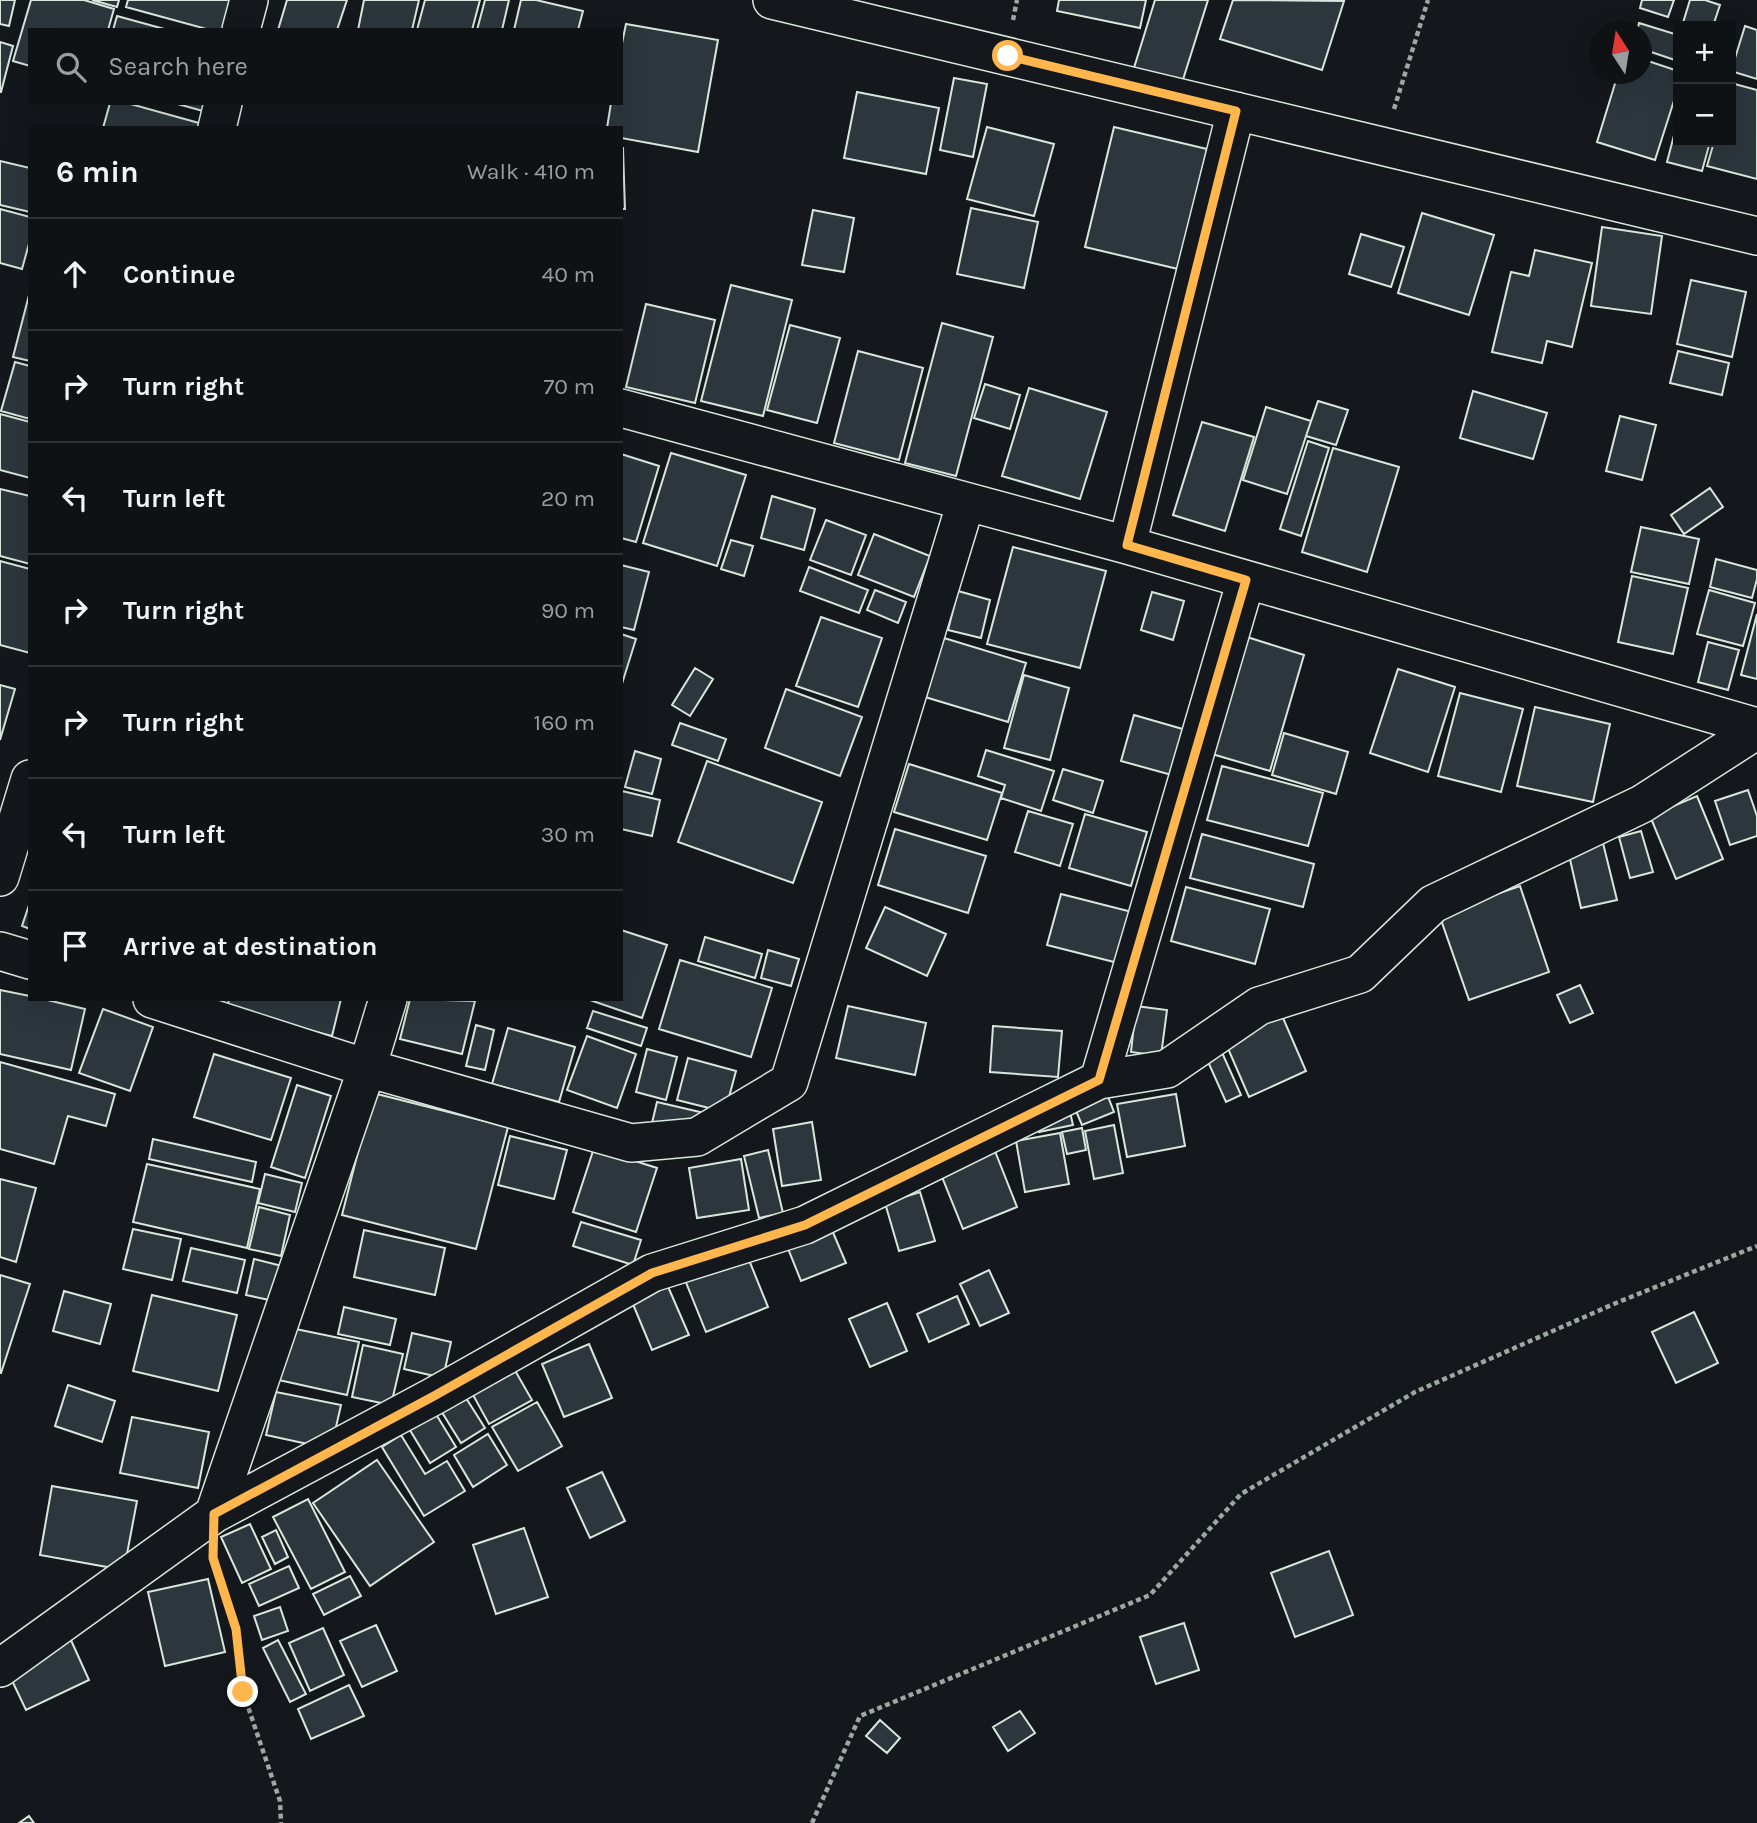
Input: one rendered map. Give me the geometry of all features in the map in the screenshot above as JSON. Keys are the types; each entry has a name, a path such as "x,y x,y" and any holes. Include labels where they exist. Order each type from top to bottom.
{"street":[{"path":"242,28 249,0"},
{"path":"772,0 1757,236"},
{"path":"217,126 223,105"},
{"path":"1127,545 1236,111"},
{"path":"623,409 1127,545 1757,729"},
{"path":"158,1001 367,1068 631,1143 697,1137 789,1082 966,502"},
{"path":"1099,1080 1246,580"},
{"path":"0,1668 214,1514 434,1396 652,1273 805,1225 1099,1080 1167,1069 1259,1006 1360,974 1433,904 1642,804 1757,729"},
{"path":"0,877 28,786"},
{"path":"0,951 28,959"},
{"path":"214,1514 367,1068 387,1001"}],"path":[{"path":"1382,146 1428,0"},
{"path":"812,1823 860,1716 1150,1595 1241,1494 1415,1392 1616,1303 1757,1247"},
{"path":"214,1514 213,1558 236,1629 243,1692 279,1801 281,1823"}],"building":[{"path":"0,0 15,0 9,26 0,24"},
{"path":"31,0 84,0 114,9 109,28 28,28 28,65 13,61"},
{"path":"92,0 119,0 117,7"},
{"path":"128,0 232,0 225,28 203,28 126,7"},
{"path":"287,0 347,0 338,28 279,28"},
{"path":"364,0 419,0 412,28 358,28"},
{"path":"425,0 480,0 473,28 418,28"},
{"path":"485,0 509,0 502,28 478,28"},
{"path":"521,0 536,0 583,11 579,28 514,28"},
{"path":"1059,0 1146,0 1140,28 1057,11"},
{"path":"1155,0 1208,0 1181,86 1133,71"},
{"path":"1233,0 1344,1 1322,70 1220,39"},
{"path":"1642,0 1674,0 1668,17 1640,8"},
{"path":"1690,0 1705,0 1720,5 1715,21 1684,21"},
{"path":"117,16 161,28 114,28"},
{"path":"626,24 718,40 698,152 623,138 623,126 607,126 611,105 623,105 623,38"},
{"path":"1745,26 1757,30 1757,79 1736,73 1736,55"},
{"path":"1652,27 1673,33 1673,59 1652,52"},
{"path":"0,42 13,46 1,92 0,92"},
{"path":"1652,62 1673,69 1673,104 1655,160 1597,142 1615,84 1652,84"},
{"path":"954,78 987,84 973,157 940,150"},
{"path":"1736,84 1757,90 1757,179 1707,166 1713,147 1736,147"},
{"path":"857,92 939,108 926,174 844,158"},
{"path":"109,105 134,105 199,123 198,126 104,126"},
{"path":"181,105 205,105 203,111"},
{"path":"987,127 1054,144 1034,216 967,199"},
{"path":"1114,127 1207,149 1178,269 1085,247"},
{"path":"1673,139 1673,147 1709,147 1702,171 1667,162"},
{"path":"623,148 625,209 623,209"},
{"path":"0,161 28,168 28,212 0,205"},
{"path":"971,208 1038,222 1024,288 957,274"},
{"path":"0,209 28,216 28,247 22,269 0,263"},
{"path":"813,210 854,218 844,272 802,265"},
{"path":"1422,213 1494,235 1469,315 1398,293"},
{"path":"1602,227 1662,236 1651,314 1591,306"},
{"path":"1361,234 1404,247 1391,287 1349,274"},
{"path":"1535,250 1592,263 1572,347 1547,341 1542,363 1492,352 1511,272 1529,276"},
{"path":"1691,280 1746,292 1732,357 1677,344"},
{"path":"731,285 792,300 763,416 701,401"},
{"path":"28,299 28,361 13,357"},
{"path":"646,304 715,320 695,403 626,387"},
{"path":"942,323 993,337 956,476 905,463"},
{"path":"790,325 840,338 817,423 767,410"},
{"path":"858,351 923,368 899,460 834,443"},
{"path":"1678,351 1729,363 1722,395 1670,383"},
{"path":"15,362 28,365 28,418 1,411"},
{"path":"985,384 1020,395 1010,429 974,418"},
{"path":"1029,388 1107,412 1080,499 1002,476"},
{"path":"1473,391 1547,413 1533,459 1460,438"},
{"path":"1318,401 1348,410 1336,445 1306,436"},
{"path":"1266,407 1311,421 1287,494 1243,480"},
{"path":"0,414 28,421 28,477 0,470"},
{"path":"1620,416 1656,425 1642,480 1606,471"},
{"path":"1202,422 1254,437 1225,531 1173,515"},
{"path":"1308,441 1329,448 1301,536 1280,529"},
{"path":"1333,448 1399,467 1367,572 1302,552"},
{"path":"671,453 746,475 717,566 643,543"},
{"path":"623,455 659,466 636,542 623,539"},
{"path":"1710,488 1723,507 1684,534 1671,515"},
{"path":"0,489 28,496 28,563 0,556"},
{"path":"772,496 815,509 804,550 761,538"},
{"path":"826,520 866,535 851,575 810,560"},
{"path":"1641,527 1699,539 1689,584 1631,572"},
{"path":"874,534 930,556 914,597 858,575"},
{"path":"731,540 753,546 744,576 721,569"},
{"path":"1013,547 1106,571 1080,668 987,644"},
{"path":"1716,559 1757,570 1752,598 1710,587"},
{"path":"0,561 28,568 28,652 0,645"},
{"path":"623,566 649,572 634,630 623,627"},
{"path":"809,567 868,590 859,613 800,591"},
{"path":"1632,576 1688,588 1673,654 1618,642"},
{"path":"875,590 906,602 898,623 867,610"},
{"path":"1709,590 1755,603 1743,646 1697,634"},
{"path":"958,591 990,600 981,638 948,630"},
{"path":"1152,592 1184,601 1173,640 1141,630"},
{"path":"1757,614 1757,679 1741,675"},
{"path":"821,617 882,638 858,707 796,686"},
{"path":"623,635 636,639 623,681"},
{"path":"1247,637 1304,655 1270,771 1212,754"},
{"path":"944,638 1026,663 1008,722 925,697"},
{"path":"1708,642 1739,650 1728,690 1698,682"},
{"path":"695,668 713,679 690,716 672,705"},
{"path":"1398,669 1455,687 1428,772 1370,753"},
{"path":"1024,675 1069,688 1050,760 1004,748"},
{"path":"0,685 15,689 0,740"},
{"path":"786,689 862,717 840,776 765,748"},
{"path":"1460,693 1523,709 1501,792 1438,776"},
{"path":"1535,707 1610,724 1593,802 1517,786"},
{"path":"1134,715 1193,732 1179,777 1121,761"},
{"path":"680,723 726,739 718,761 672,745"},
{"path":"1284,733 1348,752 1336,794 1272,775"},
{"path":"986,750 1054,771 1041,811 1001,798 1005,785 978,776"},
{"path":"635,751 661,759 652,794 625,787"},
{"path":"707,761 822,802 793,883 678,842"},
{"path":"909,764 1002,793 987,840 894,812"},
{"path":"1222,766 1323,793 1308,846 1207,820"},
{"path":"1063,769 1103,781 1093,813 1053,800"},
{"path":"1748,790 1757,816 1757,836 1730,845 1715,801"},
{"path":"623,791 660,800 652,836 623,829"},
{"path":"1697,796 1723,859 1676,879 1650,816"},
{"path":"1028,811 1073,824 1060,866 1015,852"},
{"path":"1085,814 1147,832 1131,886 1069,868"},
{"path":"895,829 986,856 968,913 878,885"},
{"path":"1641,831 1653,872 1630,878 1619,837"},
{"path":"1202,834 1314,864 1303,907 1190,878"},
{"path":"1602,839 1617,900 1581,908 1567,846"},
{"path":"1520,886 1549,972 1469,1000 1439,914"},
{"path":"1186,887 1270,909 1255,964 1171,941"},
{"path":"1061,894 1132,912 1118,963 1047,945"},
{"path":"885,907 946,934 927,976 866,948"},
{"path":"28,908 28,928 22,926"},
{"path":"623,931 667,945 642,1018 593,1001 623,1001"},
{"path":"705,937 762,954 755,978 698,961"},
{"path":"768,950 799,959 791,986 761,978"},
{"path":"680,960 772,988 751,1057 659,1029"},
{"path":"1580,985 1593,1013 1570,1023 1557,995"},
{"path":"0,990 28,996 28,1001 51,1001 85,1009 71,1070 0,1054"},
{"path":"229,1001 341,1001 332,1036 227,1009"},
{"path":"410,1001 475,1001 462,1054 400,1039"},
{"path":"848,1006 926,1023 915,1075 836,1058"},
{"path":"1136,1006 1167,1010 1161,1056 1131,1052"},
{"path":"103,1009 153,1027 130,1091 79,1073"},
{"path":"593,1011 647,1028 641,1046 587,1028"},
{"path":"1280,1011 1306,1071 1249,1097 1223,1037"},
{"path":"476,1025 494,1030 485,1070 466,1066"},
{"path":"993,1026 1062,1031 1058,1077 990,1072"},
{"path":"508,1028 575,1047 559,1102 492,1084"},
{"path":"587,1036 636,1054 617,1108 567,1090"},
{"path":"1220,1048 1241,1095 1226,1102 1205,1055"},
{"path":"647,1049 677,1057 666,1100 636,1092"},
{"path":"214,1054 291,1078 271,1140 194,1117"},
{"path":"688,1058 736,1071 725,1112 677,1100"},
{"path":"0,1062 115,1094 106,1126 68,1116 54,1164 0,1149"},
{"path":"1103,1084 1114,1112 1082,1125 1070,1097"},
{"path":"297,1085 331,1096 305,1178 271,1167"},
{"path":"373,1093 508,1127 476,1249 342,1215"},
{"path":"1176,1094 1185,1146 1127,1157 1117,1104"},
{"path":"657,1102 700,1112 694,1134 652,1123"},
{"path":"1069,1108 1073,1125 1039,1132 1035,1116"},
{"path":"812,1122 821,1180 782,1186 773,1129"},
{"path":"1114,1125 1123,1173 1094,1179 1085,1131"},
{"path":"1082,1128 1086,1150 1067,1154 1062,1132"},
{"path":"1060,1133 1069,1184 1025,1192 1016,1141"},
{"path":"510,1136 567,1150 554,1199 498,1185"},
{"path":"153,1139 256,1162 252,1182 149,1159"},
{"path":"991,1141 1017,1207 963,1229 936,1162"},
{"path":"594,1148 657,1168 636,1232 573,1212"},
{"path":"768,1150 783,1213 759,1218 744,1156"},
{"path":"741,1159 749,1210 697,1218 689,1168"},
{"path":"147,1164 260,1189 247,1248 133,1222"},
{"path":"265,1174 302,1183 295,1212 258,1203"},
{"path":"0,1179 36,1188 16,1262 0,1257"},
{"path":"920,1192 935,1241 899,1251 885,1203"},
{"path":"259,1207 290,1215 281,1256 249,1249"},
{"path":"581,1222 641,1240 633,1265 573,1246"},
{"path":"829,1223 846,1263 801,1281 785,1241"},
{"path":"133,1229 181,1239 172,1280 123,1269"},
{"path":"364,1230 445,1248 435,1295 354,1277"},
{"path":"191,1248 245,1260 237,1293 183,1281"},
{"path":"745,1250 768,1307 706,1332 683,1275"},
{"path":"254,1259 282,1266 274,1301 246,1295"},
{"path":"989,1270 1009,1313 980,1326 960,1284"},
{"path":"0,1275 30,1284 1,1373 0,1373"},
{"path":"666,1282 689,1335 652,1350 630,1297"},
{"path":"64,1291 111,1304 100,1344 53,1331"},
{"path":"152,1295 237,1315 218,1391 133,1371"},
{"path":"957,1296 969,1324 929,1342 917,1314"},
{"path":"887,1303 907,1351 870,1367 849,1319"},
{"path":"344,1307 396,1319 390,1345 338,1334"},
{"path":"1694,1312 1718,1363 1676,1383 1652,1332"},
{"path":"286,1327 359,1342 347,1395 274,1379"},
{"path":"412,1333 451,1342 443,1378 404,1369"},
{"path":"589,1344 612,1398 564,1417 542,1364"},
{"path":"363,1345 403,1354 391,1405 352,1397"},
{"path":"509,1360 532,1400 489,1424 467,1384"},
{"path":"68,1385 115,1401 102,1442 55,1426"},
{"path":"459,1387 485,1428 461,1443 435,1401"},
{"path":"276,1392 341,1405 331,1449 266,1435"},
{"path":"537,1402 562,1446 518,1471 492,1427"},
{"path":"431,1406 456,1447 430,1463 405,1422"},
{"path":"132,1417 209,1432 198,1488 120,1473"},
{"path":"488,1434 507,1465 473,1487 454,1455"},
{"path":"401,1435 425,1474 447,1461 465,1491 424,1516 382,1447"},
{"path":"377,1460 434,1542 370,1586 313,1503"},
{"path":"602,1472 625,1521 590,1538 567,1488"},
{"path":"52,1486 137,1501 124,1570 40,1555"},
{"path":"308,1499 345,1572 311,1589 273,1517"},
{"path":"250,1524 271,1569 242,1583 221,1537"},
{"path":"524,1528 548,1597 496,1614 473,1545"},
{"path":"276,1530 288,1557 275,1564 262,1537"},
{"path":"1329,1551 1353,1615 1295,1637 1271,1573"},
{"path":"289,1566 299,1588 259,1606 249,1584"},
{"path":"350,1576 361,1596 324,1615 313,1594"},
{"path":"208,1579 225,1652 165,1666 148,1592"},
{"path":"280,1607 288,1631 262,1640 254,1616"},
{"path":"1184,1623 1199,1670 1156,1684 1140,1637"},
{"path":"376,1625 397,1671 362,1687 340,1641"},
{"path":"323,1628 344,1675 310,1691 289,1643"},
{"path":"70,1638 89,1680 26,1710 6,1668"},
{"path":"278,1640 306,1694 290,1702 263,1648"},
{"path":"349,1685 364,1716 311,1739 298,1709"},
{"path":"1020,1711 1035,1733 1008,1751 993,1727"},
{"path":"880,1720 900,1738 887,1753 866,1736"},
{"path":"29,1816 34,1823 19,1823"}],"route":[{"path":"243,1692 236,1629 213,1558 214,1514 434,1396 652,1273 805,1225 1099,1080 1246,580 1127,545 1236,111 1008,56"}]}
